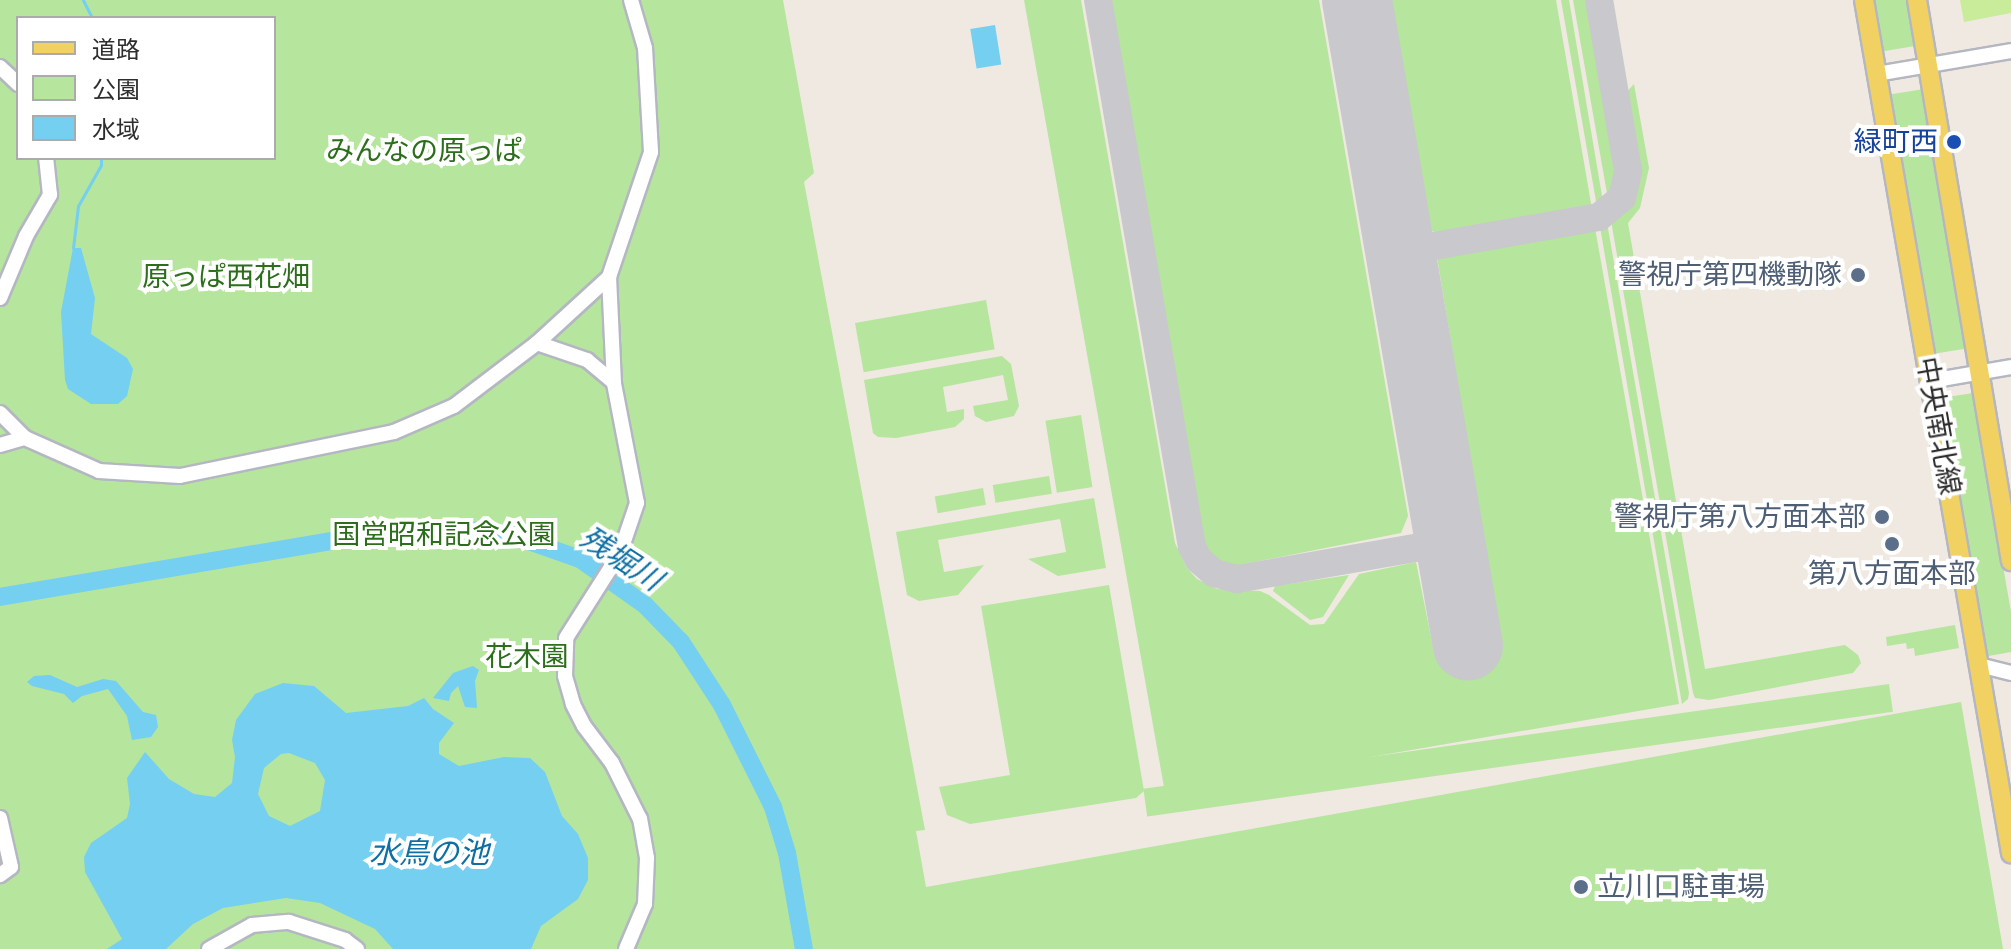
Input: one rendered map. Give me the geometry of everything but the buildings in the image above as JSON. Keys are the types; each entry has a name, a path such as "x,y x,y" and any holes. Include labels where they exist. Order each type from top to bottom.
{"main road":[{"name":"中央南北線","path":"1864,0 2010,844"},
{"name":"中央南北線","path":"1917,0 2011,561"}],"street":[{"path":"626,949 645,904 647,858 640,819 612,763 584,726 573,704 565,676 566,638 616,556 637,503 614,383 609,277 651,152 645,48 631,0"},
{"path":"1877,74 2011,51"},
{"path":"0,67 16,82"},
{"path":"0,298 26,236 50,195 46,160"},
{"path":"0,413 25,438 99,471 180,476 394,432 454,406 537,343 609,277"},
{"path":"537,343 587,360 614,383"},
{"path":"1931,381 2011,367"},
{"path":"0,445 25,438"},
{"path":"1979,665 2011,664"},
{"path":"1979,665 2011,673"},
{"path":"0,818 11,867 0,875"},
{"path":"209,949 252,925 289,922 345,940 357,949"}],"green space":[{"name":"国営昭和記念公園","path":"0,0 783,0 814,173 804,182 925,830 916,831 926,887 1961,702 2003,949 0,949"},
{"path":"1024,0 1081,0 1175,543 1187,568 1197,579 1217,589 1260,591 1310,625 1324,624 1359,574 1416,562 1434,652 1500,641 1437,257 1446,250 1594,222 1679,704 1173,791 1164,787"},
{"path":"1109,0 1319,0 1408,516 1401,533 1234,566 1223,564 1205,548"},
{"path":"1389,0 1556,0 1592,209 1445,236 1432,231"},
{"path":"1561,0 1569,0 1603,202 1597,207"},
{"path":"1573,0 1589,0 1618,171 1608,199"},
{"path":"1870,0 1908,0 1915,46 1879,52"},
{"path":"1960,0 2011,0 2011,13 1964,22"},
{"path":"1634,84 1649,168 1640,208 1628,223 1705,669 1845,645 1858,655 1861,663 1853,673 1709,700 1695,698 1693,693 1610,215 1618,210 1630,187 1633,163 1621,98"},
{"path":"1924,89 1965,349 1933,354 1891,94"},
{"path":"1606,217 1689,693 1682,704 1599,221"},
{"path":"986,300 995,349 864,372 855,323"},
{"path":"1002,356 1011,364 1019,406 1014,416 986,422 975,416 973,406 1008,400 1003,375 943,387 947,412 964,409 964,419 955,427 896,438 878,437 873,433 864,380"},
{"path":"1973,393 2011,612 2011,652 1983,657 1941,398"},
{"path":"1081,415 1092,487 1057,493 1045,421"},
{"path":"1049,476 1052,494 996,503 993,485"},
{"path":"983,488 986,505 938,513 935,497"},
{"path":"1094,498 1106,568 1058,576 1028,559 1066,552 1060,519 938,540 944,572 984,565 958,595 919,601 907,595 896,532"},
{"path":"1349,575 1323,617 1310,620 1273,591 1275,586"},
{"path":"1109,585 1144,791 1136,798 970,824 947,815 939,787 1010,775 981,606"},
{"path":"1955,625 1959,648 1915,656 1914,648 1907,649 1906,643 1887,646 1886,637"},
{"path":"1889,684 1893,712 1147,817 1143,789"}],"water":[{"path":"995,25 1001,65 977,68 970,29"},
{"path":"73,248 81,248 95,298 91,334 127,358 133,369 127,396 118,404 91,404 68,389 65,380 61,312"},
{"path":"473,666 479,670 475,681 477,708 465,707 458,686 451,693 449,701 433,698 453,673"},
{"path":"50,675 77,687 103,679 116,681 143,712 156,715 158,727 151,737 132,740 127,716 108,689 82,696 73,703 64,694 27,682 34,676"},
{"name":"水鳥の池","path":"283,683 314,686 346,713 408,706 424,698 433,709 454,723 439,743 439,754 459,766 504,757 530,758 545,772 562,816 578,834 588,858 588,880 578,899 541,926 531,949 393,949 375,929 320,903 286,898 223,908 193,924 166,949 107,949 122,939 85,872 84,857 91,843 127,818 130,804 127,778 145,752 169,779 194,794 215,797 232,783 235,757 232,740 236,720 255,694","holes":["289,753 315,763 325,780 320,811 290,826 269,816 258,794 264,768 281,754"]}],"waterway":[{"path":"83,0 91,16"},
{"path":"73,248 78,206 101,160"},
{"name":"残堀川","path":"0,597 407,528 448,528 509,534 580,559 645,605 681,642 722,705 773,807 787,853 804,949"}],"taxiway":[{"path":"1098,0 1192,547 1199,560 1214,573 1237,579 1450,542"},
{"path":"1400,252 1599,217 1622,198 1628,171 1599,0"}],"runway":[{"path":"1357,0 1468,646"}],"place":[{"name":"緑町西","path":"1954,142"},
{"name":"警視庁第四機動隊","path":"1858,275"},
{"name":"警視庁第八方面本部","path":"1882,517"},
{"name":"第八方面本部","path":"1892,544"},
{"name":"立川口駐車場","path":"1581,887"}],"park label":[{"name":"みんなの原っぱ","path":"424,151"},
{"name":"原っぱ西花畑","path":"226,277"},
{"name":"花木園","path":"527,657"}]}
